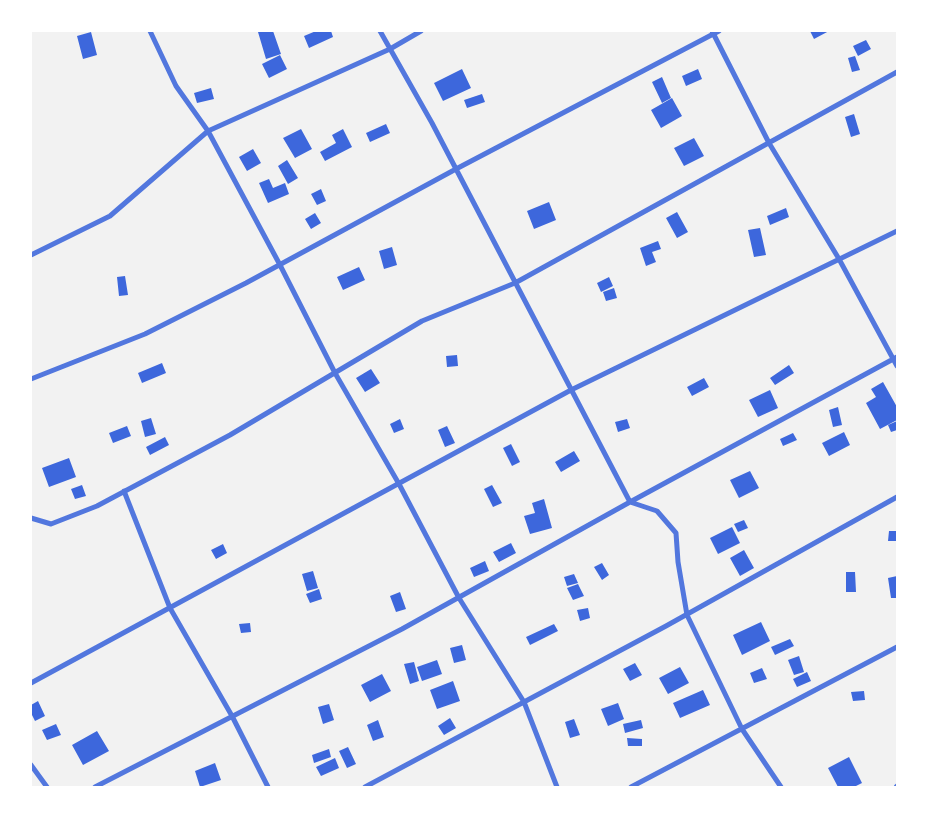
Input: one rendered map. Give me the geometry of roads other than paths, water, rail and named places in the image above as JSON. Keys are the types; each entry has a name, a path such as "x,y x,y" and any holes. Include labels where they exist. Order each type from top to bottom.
{"street":[{"path":"150,31 176,86 208,131 335,373 399,484 458,598 524,702 557,787"},
{"path":"380,31 456,170 630,502 658,511 676,533 678,562 687,615 742,729 781,787"},
{"path":"31,255 110,216 208,131 390,49 421,31"},
{"path":"31,379 144,334 280,265 715,32 769,143 839,260 895,358 897,366"},
{"path":"31,518 50,524 97,506 230,435 422,321 515,282 897,72"},
{"path":"31,683 571,390 897,231"},
{"path":"95,787 402,629 895,358"},
{"path":"124,491 170,608 232,716 268,787"},
{"path":"365,787 687,615 897,497"},
{"path":"631,787 897,647"},
{"path":"31,765 47,787"}]}
